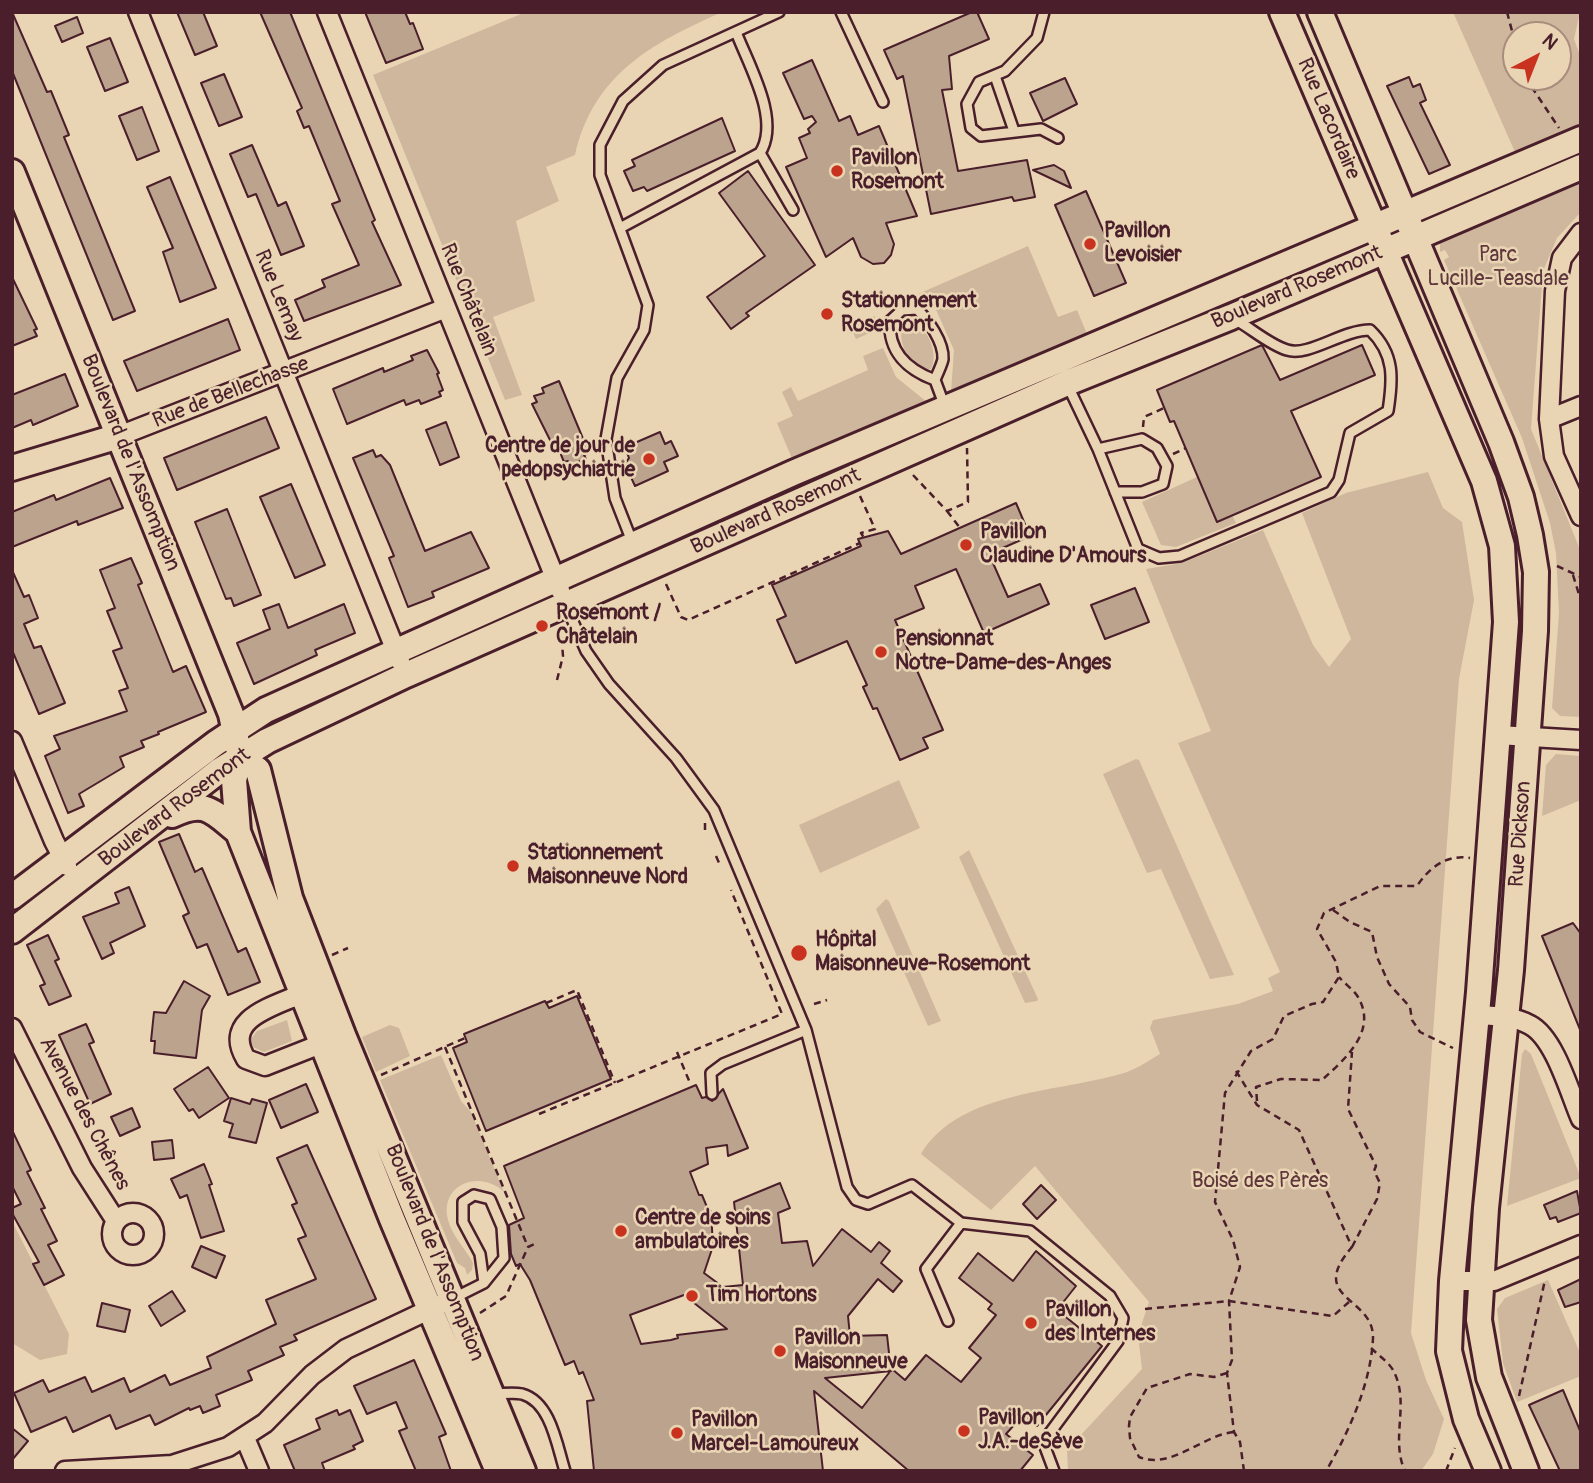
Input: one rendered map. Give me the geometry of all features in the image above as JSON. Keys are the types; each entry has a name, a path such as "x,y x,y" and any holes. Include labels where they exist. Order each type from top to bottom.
{"main road":[{"name":"Rue Lacordaire","path":"1282,12 1373,226"},
{"name":"Rue Lacordaire","path":"1320,12 1404,213"},
{"name":"Boulevard Rosemont","path":"12,897 235,729 265,710 634,546 793,472 1404,213 1572,136"},
{"name":"Boulevard Rosemont","path":"12,931 240,757 267,741 406,675 563,614 961,437 1067,383 1231,317 1581,167"},
{"name":"Boulevard de l'Assomption","path":"12,172 229,706 240,757 234,780 238,832 301,994 332,1040"},
{"name":"Rue Dickson","path":"1404,213 1501,442 1521,498 1530,535 1536,596 1506,1017 1479,1320 1486,1365 1526,1471"},
{"name":"Rue Dickson","path":"1373,226 1484,481 1495,513 1506,575 1498,735 1477,1015 1452,1281 1449,1351 1466,1419 1488,1471"},
{"name":"Rue de Bellechasse","path":"12,468 119,436"},
{"name":"Boulevard de l'Assomption","path":"240,757 258,770 290,898 332,1040 442,1304 498,1471"},
{"path":"150,825 190,807 200,806 238,832"},
{"name":"Boulevard de l'Assomption","path":"442,1304 492,1394 523,1471"}],"street":[{"name":"Rue Lemay","path":"138,12 406,675"},
{"name":"Rue Châtelain","path":"327,12 556,580 563,614"},
{"path":"1581,233 1562,258 1555,291 1549,419 1554,456 1581,516"},
{"name":"Rue de Bellechasse","path":"119,436 446,308"},
{"path":"1549,419 1581,406"},
{"path":"1498,735 1581,740"},
{"path":"12,741 63,860 79,881"},
{"path":"301,994 262,1011 246,1022 239,1032 238,1043 246,1059 265,1066 332,1040"},
{"path":"1477,1015 1506,1017 1532,1026 1545,1037 1581,1119"},
{"name":"Avenue des Chênes","path":"12,1028 82,1168 116,1221"},
{"path":"1452,1281 1482,1283 1581,1245"},
{"path":"65,1471 172,1465 225,1448 245,1438 346,1349 442,1304"},
{"path":"245,1438 259,1471"}],"lane":[{"path":"634,546 615,498 606,439 617,378 644,330 648,305 600,175 600,145 623,101 663,65 779,12"},
{"path":"841,12 883,102"},
{"path":"1044,12 1037,38 1005,71 979,82 967,104 971,128 981,136 1041,129 1058,138"},
{"path":"620,228 760,153 768,140 769,120 736,32"},
{"path":"995,76 1014,131"},
{"path":"760,153 793,210"},
{"path":"935,380 914,372 901,360 889,334 890,321 902,310 917,309 927,318 940,345 943,359 935,380 945,409 961,437"},
{"path":"1058,360 1098,449 1138,549 1158,558 1180,556 1331,492 1339,480 1350,433 1388,411 1394,375 1384,344 1370,330 1352,330 1302,352 1286,350 1231,317"},
{"path":"1098,449 1142,439 1157,448 1167,466 1163,484 1142,492 1115,492"},
{"path":"563,614 609,684 676,758 714,810 806,1030 848,1186 856,1200 868,1204 912,1185 961,1223 1030,1231 1110,1296 1123,1318 1118,1341 1049,1434 1045,1447 1054,1471"},
{"path":"712,1094 712,1073 723,1064 806,1030"},
{"path":"442,1304 484,1283 504,1258 502,1227 490,1199 474,1195 463,1202 463,1222 480,1254 484,1283"},
{"path":"947,1321 926,1269 961,1223"},
{"path":"492,1394 520,1394 533,1399 545,1413 565,1471"}],"path":[{"path":"1536,91 1572,136"},
{"path":"1144,417 1164,408"},
{"path":"947,511 968,502 961,437"},
{"path":"1176,452 1186,448"},
{"path":"906,468 960,528"},
{"path":"857,489 875,529 862,533 864,538"},
{"path":"662,575 681,617 688,620 859,543"},
{"path":"1554,564 1581,577"},
{"path":"1573,575 1581,601"},
{"path":"558,680 563,656 563,614"},
{"path":"716,856 720,865"},
{"path":"1257,1105 1256,1087 1281,1079 1322,1080 1352,1052 1364,1028 1364,1008 1356,994 1339,977 1336,962 1317,929 1324,913 1380,886 1417,886 1428,870 1441,862 1462,856 1472,858"},
{"path":"539,1114 783,1014 730,890"},
{"path":"1331,909 1373,932 1377,957 1389,984 1410,1007 1412,1020 1420,1032 1456,1049"},
{"path":"326,957 348,948"},
{"path":"1244,1471 1240,1442 1234,1432 1227,1373 1233,1360 1229,1301 1240,1267 1234,1240 1214,1202 1225,1093 1236,1071 1251,1051 1273,1039 1284,1016 1323,1002 1339,977"},
{"path":"546,1003 577,990 614,1083"},
{"path":"814,1004 827,1000"},
{"path":"375,1077 466,1038"},
{"path":"445,1047 528,1247"},
{"path":"677,1052 690,1083"},
{"path":"1326,1471 1359,1400 1367,1375 1373,1335 1369,1324 1340,1291 1334,1272 1352,1247 1369,1209 1377,1199 1380,1183 1374,1171 1376,1166 1348,1109 1352,1052"},
{"path":"1236,1071 1257,1105 1299,1130 1352,1247"},
{"path":"477,1316 506,1296 528,1247 537,1243"},
{"path":"1516,1407 1545,1280"},
{"path":"1145,1309 1229,1301 1332,1315 1349,1302"},
{"path":"1371,1348 1393,1370 1402,1396 1398,1457 1405,1471"},
{"path":"1227,1373 1214,1377 1190,1374 1147,1388 1130,1417 1130,1438 1139,1457 1156,1461 1199,1446 1210,1437 1234,1432"},
{"path":"1446,1471 1459,1438"}],"green space":[{"path":"526,12 722,12 650,49 630,64 596,102 575,155 546,167 559,201 516,221 535,301 493,317 522,395 505,400 373,75"},
{"path":"1453,12 1580,12 1574,39 1581,58 1581,125 1515,152"},
{"name":"Parc Lucille-Teasdale","path":"1581,183 1581,212 1557,238 1543,271 1531,429 1581,552 1581,717 1560,716 1552,708 1559,613 1556,553 1550,523 1522,438 1444,260 1449,257 1445,250 1440,252 1440,242"},
{"path":"1028,246 1058,317 1077,310 1087,334 951,392 954,350 933,303 918,294"},
{"path":"875,316 876,330 856,339 850,326"},
{"path":"911,323 927,335 934,356 931,369 920,371 905,351 902,328"},
{"path":"883,348 896,377 927,402 793,461 777,423 793,416 782,392 791,387 798,401 868,370 863,356"},
{"name":"Boisé des Pères","path":"1428,472 1443,508 1462,522 1474,600 1459,679 1411,1333 1426,1380 1444,1419 1433,1454 1421,1471 1068,1471 1067,1450 1142,1369 1138,1335 1149,1302 1035,1166 991,1210 921,1154 938,1133 960,1117 986,1105 1014,1096 1101,1079 1144,1064 1160,1054 1150,1028 1153,1020 1238,1004 1273,991 1268,978 1280,972 1178,743 1211,731 1146,569 1182,563 1263,530 1313,645 1329,667 1351,639 1302,513 1346,493"},
{"path":"1197,477 1217,522 1232,515 1236,523 1176,547 1161,545 1142,502"},
{"path":"1556,754 1581,756 1581,800 1542,816 1546,765"},
{"path":"1139,760 1234,975 1210,979 1161,869 1147,873 1103,774"},
{"path":"899,780 920,828 820,873 799,825"},
{"path":"969,850 1037,1001 1025,1003 959,857"},
{"path":"886,899 941,1021 928,1026 876,909"},
{"path":"287,1020 292,1041 264,1052 253,1047 251,1039 257,1031"},
{"path":"390,1025 399,1028 410,1056 376,1072 362,1037"},
{"path":"1525,1049 1531,1054 1581,1178 1507,1206 1522,1054"},
{"path":"441,1055 461,1101 471,1112 504,1192 494,1185 473,1181 455,1189 450,1197 447,1208 450,1226 473,1263 472,1270 467,1275 465,1268 457,1263 380,1080"},
{"path":"12,1221 69,1334 67,1354 40,1360 12,1343"},
{"path":"1548,1280 1581,1355 1581,1376 1517,1402 1503,1363 1497,1309 1505,1298"}],"building":[{"path":"12,12 47,92 51,91 69,135 64,137 135,311 113,320 12,71"},
{"path":"177,12 203,12 217,46 195,55"},
{"path":"260,12 290,12 375,220 372,222 401,285 304,321 295,300 325,287 322,280 359,265 332,204 340,201 309,126 304,128 297,111 302,108"},
{"path":"365,12 405,12 410,24 413,23 423,49 386,63"},
{"path":"977,12 989,39 949,56 952,89 942,90 958,171 1027,160 1035,197 1014,201 1012,197 931,214 903,76 897,79 884,50"},
{"path":"77,17 83,33 62,42 55,26"},
{"path":"110,38 128,82 105,91 87,47"},
{"path":"812,60 839,121 850,116 858,135 879,126 917,216 886,223 894,244 891,255 884,263 873,264 861,257 853,238 826,257 786,167 807,158 799,138 810,133 808,129 816,122 812,116 804,119 783,73"},
{"path":"224,74 242,117 219,126 201,83"},
{"path":"1409,77 1413,87 1420,84 1426,100 1420,103 1450,165 1429,174 1387,86"},
{"path":"1065,78 1077,104 1043,121 1030,93"},
{"path":"142,107 159,151 137,160 119,116"},
{"path":"722,118 735,151 647,191 644,187 633,191 624,171 635,166 632,160"},
{"path":"252,145 278,206 286,202 304,246 281,255 256,194 248,197 230,154"},
{"path":"1054,165 1064,171 1071,188 1033,170"},
{"path":"748,171 815,265 746,313 749,316 731,329 707,297 765,256 719,193"},
{"path":"170,177 216,288 180,302 163,252 173,248 147,187"},
{"name":"Pavillon Levoisier","path":"1086,191 1126,283 1094,296 1055,205"},
{"path":"12,277 37,329 34,330 37,336 12,346"},
{"path":"228,319 240,350 137,391 124,361"},
{"path":"1262,345 1280,380 1362,345 1375,375 1291,411 1321,477 1217,522 1174,421 1170,422 1157,390"},
{"path":"427,350 439,373 437,374 443,390 439,392 441,396 421,404 419,400 406,405 404,400 347,424 333,389 383,368 384,372 413,360 411,356"},
{"path":"65,374 78,406 33,425 31,420 12,428 12,395"},
{"path":"559,381 589,453 584,455 586,459 570,465 568,461 564,462 555,440 551,442 532,404 537,402 534,396 544,393 542,388"},
{"path":"266,417 279,448 177,490 164,458"},
{"path":"446,422 459,457 440,465 426,430"},
{"name":"Centre de jour de pedopsychiatrie","path":"660,432 665,444 671,441 678,456 664,462 668,471 635,486 625,464 629,458 626,450 631,448 630,445"},
{"path":"373,450 376,457 381,455 390,465 425,551 471,532 489,568 432,592 434,597 408,607 389,558 394,556 353,458"},
{"path":"110,478 123,508 78,525 77,521 12,547 12,512 54,495 56,500"},
{"path":"291,484 325,565 295,578 260,497"},
{"name":"Pensionnat Notre-Dame-des-Anges","path":"1016,503 1030,536 989,554 1008,597 1040,584 1049,604 984,633 956,569 915,586 924,608 895,620 943,730 923,738 928,748 900,760 877,708 873,709 863,687 867,685 847,641 796,663 777,620 786,616 772,585 861,546 858,539 888,531 901,554"},
{"path":"227,509 261,595 234,606 231,598 226,599 195,522"},
{"path":"131,558 142,583 138,585 173,672 186,666 206,712 141,741 144,747 120,757 124,767 79,794 84,806 68,813 45,756 60,749 54,736 127,711 119,691 128,688 113,651 122,648 107,611 115,608 100,570"},
{"path":"12,570 24,597 29,595 38,618 24,624 34,648 41,646 65,703 39,714 12,650"},
{"path":"1135,588 1149,622 1105,639 1091,605"},
{"path":"279,604 288,628 344,604 355,633 315,650 317,655 254,684 237,643 270,629 263,610"},
{"path":"179,834 195,872 202,868 238,952 246,948 260,982 228,995 207,944 197,948 183,916 189,913 159,842"},
{"path":"129,887 145,926 110,943 114,953 102,959 83,917 119,903 115,893"},
{"path":"1573,923 1581,934 1581,1032 1542,936"},
{"path":"48,935 59,959 55,961 71,996 49,1005 40,986 45,984 27,945"},
{"path":"184,981 210,996 202,1010 196,1058 154,1053 155,1041 151,1041 154,1012 166,1013"},
{"path":"577,996 611,1079 486,1131 453,1048 467,1042 464,1034 545,1001 549,1008"},
{"path":"86,1024 94,1042 89,1044 111,1094 90,1104 59,1035"},
{"path":"208,1067 229,1098 199,1118 193,1109 189,1111 174,1089"},
{"path":"306,1084 318,1112 281,1128 269,1100"},
{"path":"696,1085 702,1098 706,1097 712,1101 723,1089 748,1148 728,1156 727,1145 706,1148 708,1164 690,1172 699,1195 702,1195 709,1212 711,1211 713,1246 704,1273 723,1287 743,1285 734,1202 780,1183 790,1208 778,1213 782,1243 807,1241 813,1266 842,1229 871,1252 879,1242 890,1251 881,1263 902,1281 893,1292 878,1279 848,1316 850,1336 887,1335 891,1370 905,1380 926,1355 961,1382 981,1358 969,1348 996,1315 988,1309 992,1304 959,1278 978,1253 1013,1281 1036,1251 1076,1286 1057,1310 1102,1346 1037,1426 1023,1415 1006,1434 1033,1455 1020,1471 909,1471 814,1391 823,1471 594,1471 587,1401 594,1400 583,1372 579,1374 574,1361 565,1365 530,1280 520,1264 516,1266 511,1254 509,1225 524,1218 504,1166","holes":["684,1295 727,1329 677,1335 678,1338 671,1340 641,1344 630,1315","890,1371 862,1408 825,1378"]},
{"path":"231,1098 250,1104 252,1099 267,1103 256,1143 229,1137 233,1124 224,1121"},
{"path":"132,1108 140,1127 120,1136 111,1117"},
{"path":"12,1130 31,1170 27,1172 45,1208 41,1209 57,1241 48,1245 64,1275 44,1285 33,1264 39,1262 12,1213 12,1208 21,1204 12,1186"},
{"path":"172,1140 174,1158 154,1160 152,1142"},
{"path":"307,1145 376,1299 294,1335 297,1340 280,1347 284,1355 248,1371 252,1380 216,1395 220,1406 203,1413 200,1406 190,1410 189,1408 155,1425 150,1415 116,1429 110,1415 73,1432 66,1417 31,1432 14,1393 43,1380 49,1392 85,1377 92,1392 124,1378 130,1392 165,1375 170,1385 211,1368 207,1357 276,1324 266,1300 316,1279 298,1239 306,1236 292,1205 297,1203 277,1158"},
{"path":"204,1164 224,1231 201,1238 187,1195 180,1198 171,1179"},
{"path":"1041,1185 1056,1200 1037,1219 1023,1204"},
{"path":"1577,1191 1581,1213 1558,1222 1556,1217 1550,1219 1544,1205"},
{"path":"201,1246 225,1256 216,1278 192,1267"},
{"path":"1581,1279 1581,1302 1565,1307 1558,1290"},
{"path":"172,1291 185,1311 161,1326 149,1306"},
{"path":"102,1303 130,1310 125,1332 97,1326"},
{"path":"414,1360 446,1434 439,1437 451,1471 416,1471 399,1431 407,1428 396,1402 367,1414 354,1386"},
{"path":"1563,1390 1581,1433 1581,1471 1560,1471 1529,1405"},
{"path":"337,1410 339,1415 350,1410 363,1441 353,1446 355,1449 322,1463 325,1471 295,1471 284,1445 320,1429 316,1419"},
{"path":"12,1428 28,1441 12,1460"}],"place":[{"name":"Pavillon Rosemont","path":"837,171"},
{"name":"Pavillon Levoisier","path":"1090,244"},
{"name":"Stationnement Rosemont","path":"827,314"},
{"name":"Centre de jour de pedopsychiatrie","path":"649,459"},
{"name":"Pavillon Claudine D'Amours","path":"966,545"},
{"name":"Rosemont / Châtelain","path":"542,626"},
{"name":"Pensionnat Notre-Dame-des-Anges","path":"881,652"},
{"name":"Stationnement Maisonneuve Nord","path":"513,866"},
{"name":"Hôpital Maisonneuve-Rosemont","path":"799,953"},
{"name":"Centre de soins ambulatoires","path":"621,1231"},
{"name":"Tim Hortons","path":"692,1296"},
{"name":"Pavillon des Internes","path":"1031,1323"},
{"name":"Pavillon Maisonneuve","path":"780,1351"},
{"name":"Pavillon J.A.-deSève","path":"964,1431"},
{"name":"Pavillon Marcel-Lamoureux","path":"677,1433"}]}
